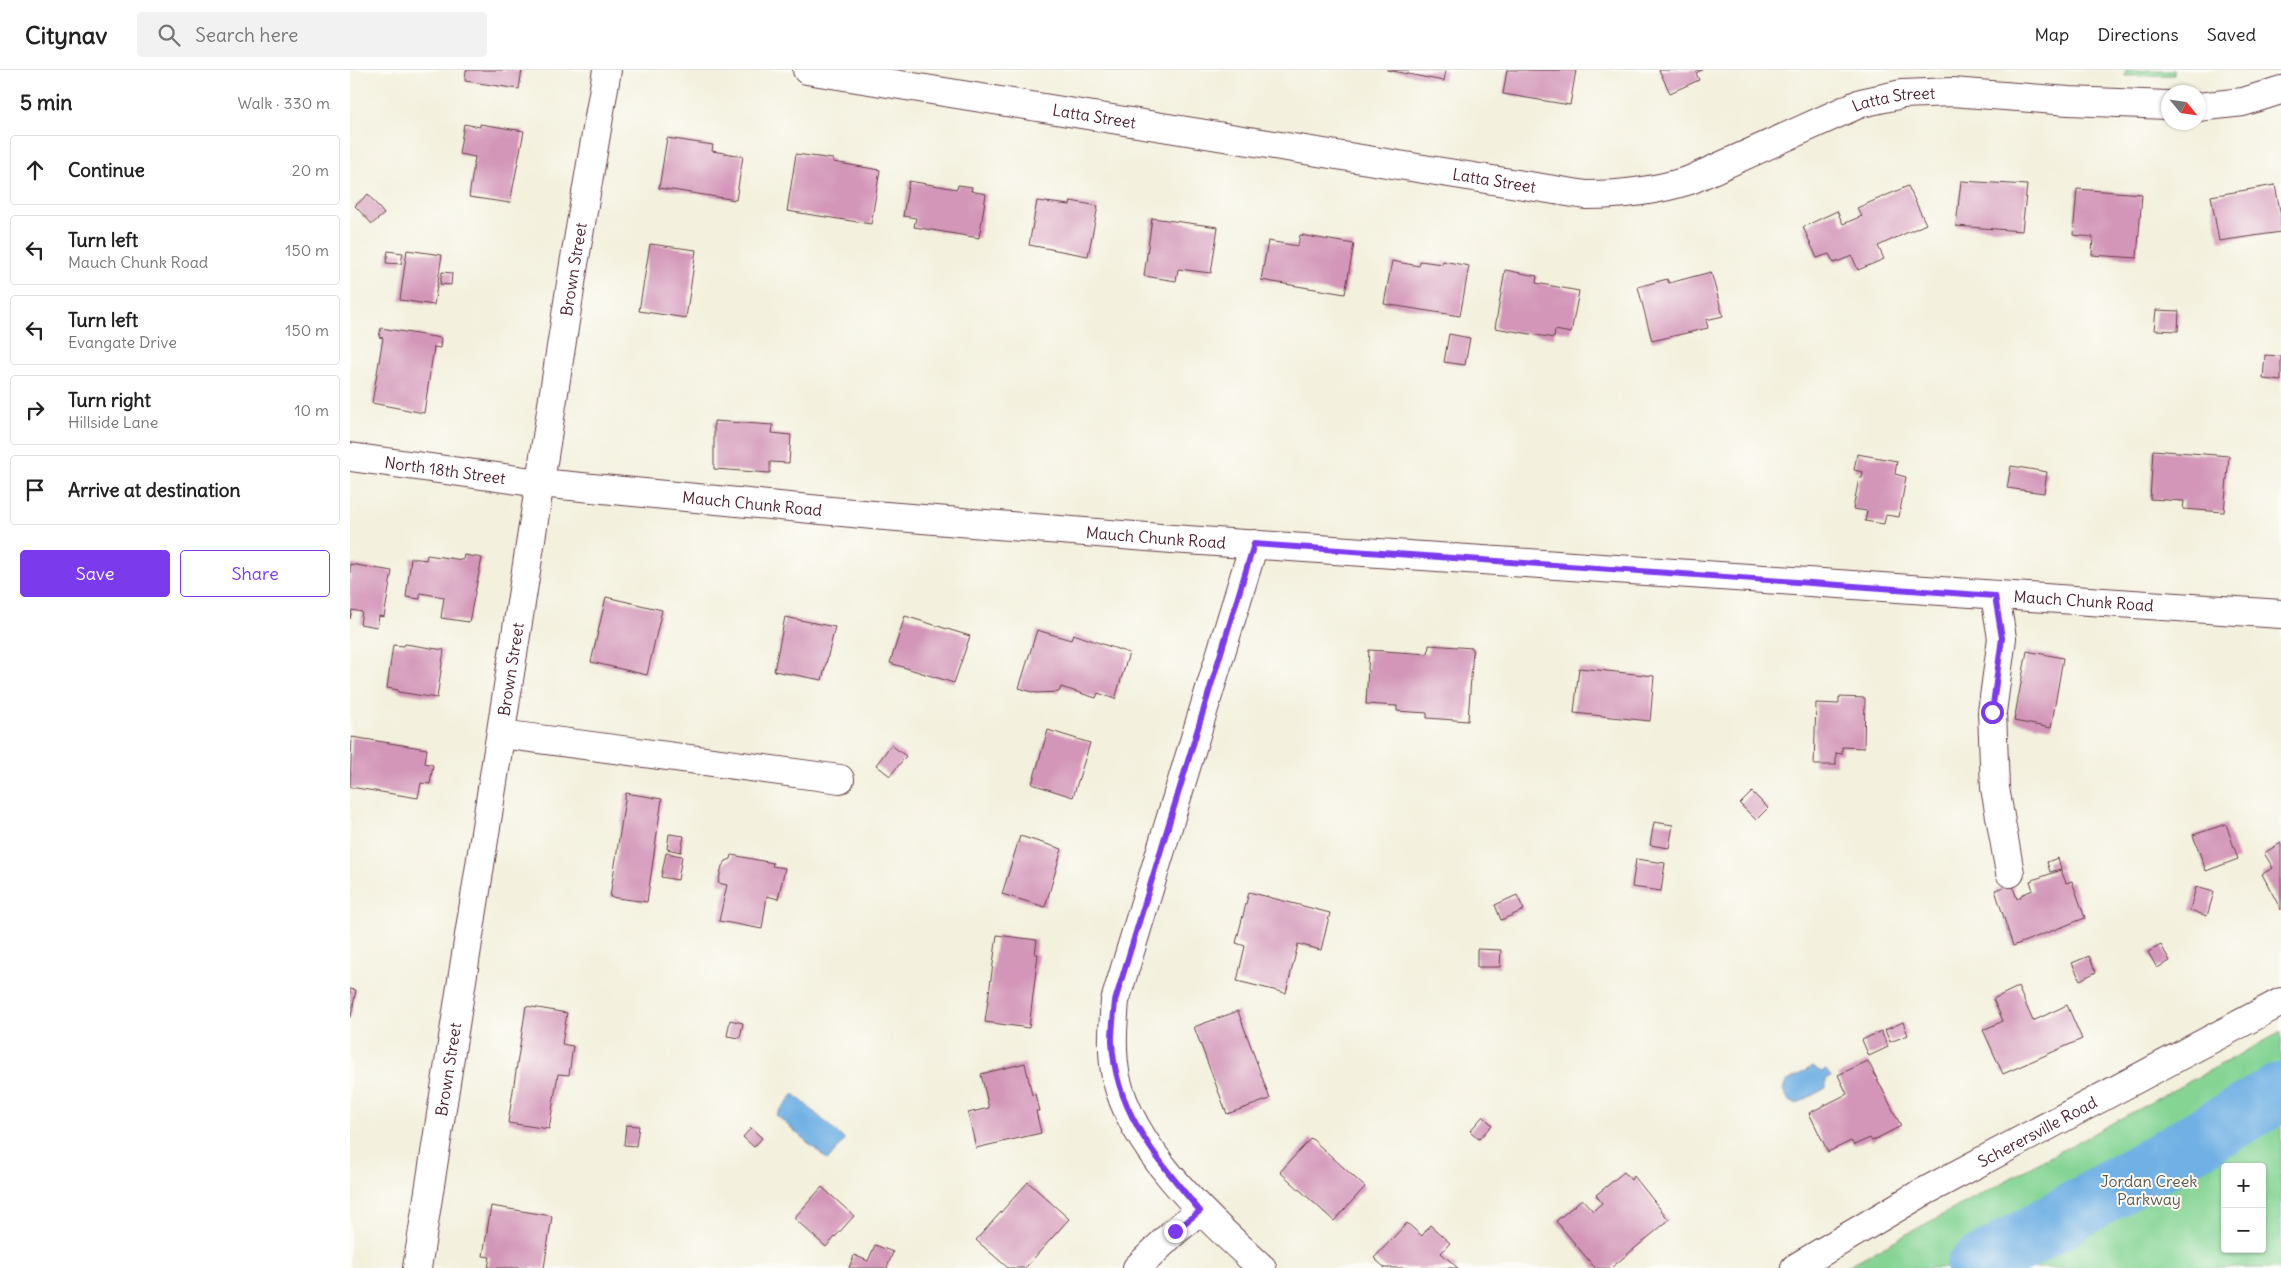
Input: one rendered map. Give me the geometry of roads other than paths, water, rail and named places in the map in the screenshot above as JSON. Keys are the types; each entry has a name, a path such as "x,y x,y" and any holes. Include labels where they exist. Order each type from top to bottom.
{"street":[{"name":"Brown Street","path":"417,1268 607,70"},
{"name":"Latta Street","path":"807,70 1586,195 1627,195 1675,185 1861,103 1902,94 1952,92 2069,101 2161,105"},
{"path":"2206,106 2244,102 2281,90"},
{"name":"North 18th Street","path":"350,457 540,483"},
{"name":"Mauch Chunk Road","path":"540,483 873,515 1254,544 2281,614"},
{"path":"1254,544 1115,1001 1113,1030 1116,1077 1128,1113 1161,1164 1200,1211 1262,1268"},
{"path":"1995,596 2002,638 1992,712 1995,788 2010,873"},
{"path":"501,734 840,779"},
{"name":"Scherersville Road","path":"1795,1268 1918,1195 2281,1002"},
{"path":"1137,1268 1200,1211"}],"water":[{"path":"1812,1067 1822,1072 1826,1070 1831,1077 1826,1079 1826,1088 1796,1104 1789,1101 1783,1090 1786,1082"},
{"path":"794,1094 845,1140 828,1160 776,1115"}],"waterway":[{"path":"1975,1268 2281,1092"},
{"path":"1981,1268 1988,1259"}],"park label":[{"name":"Jordan Creek Parkway","path":"2149,1190"}]}
